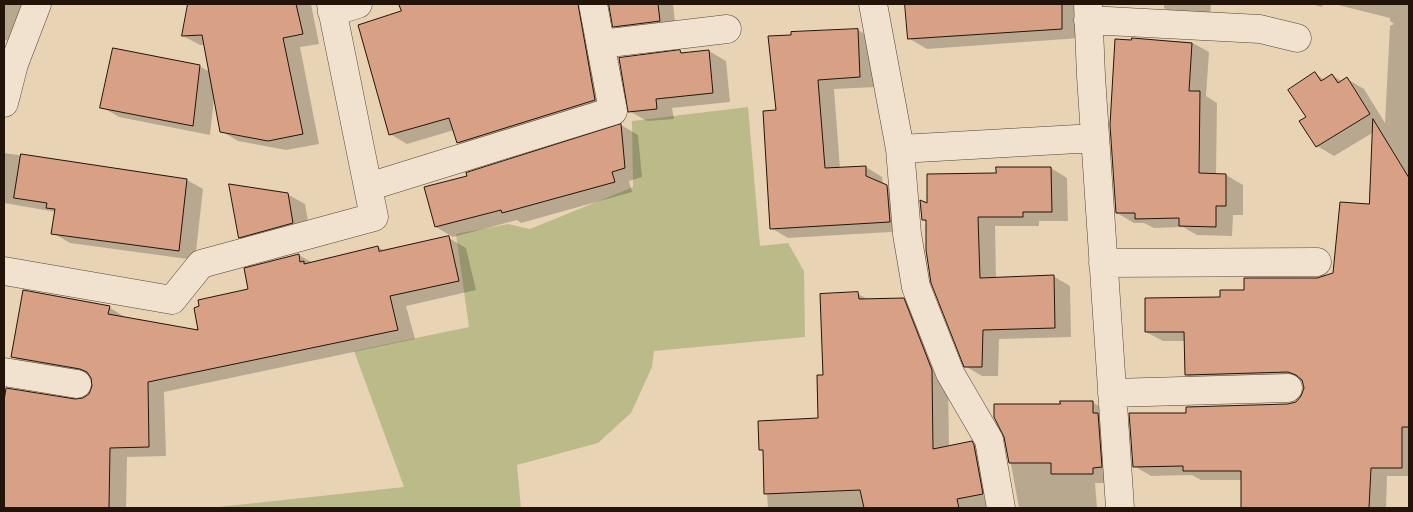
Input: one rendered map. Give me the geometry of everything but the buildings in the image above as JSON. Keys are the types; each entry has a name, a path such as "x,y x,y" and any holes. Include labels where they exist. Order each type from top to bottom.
{"street":[{"path":"4,103 9,63 36,4"},
{"path":"368,187 613,111 593,4"},
{"path":"872,4 900,149 907,234 916,287 950,373 989,440 1001,508"},
{"path":"4,271 172,300 200,264 374,217 340,6"},
{"path":"1120,508 1088,12 1260,28 1297,38"},
{"path":"601,44 728,29"},
{"path":"900,149 1095,138"},
{"path":"1104,263 1317,262"},
{"path":"4,372 77,384"},
{"path":"1112,393 1288,388"}],"green space":[{"path":"748,107 760,246 788,243 804,271 805,337 654,351 652,367 631,413 598,443 517,465 521,508 209,508 404,487 354,351 469,327 456,234 508,224 530,229 633,187 632,121"}]}
